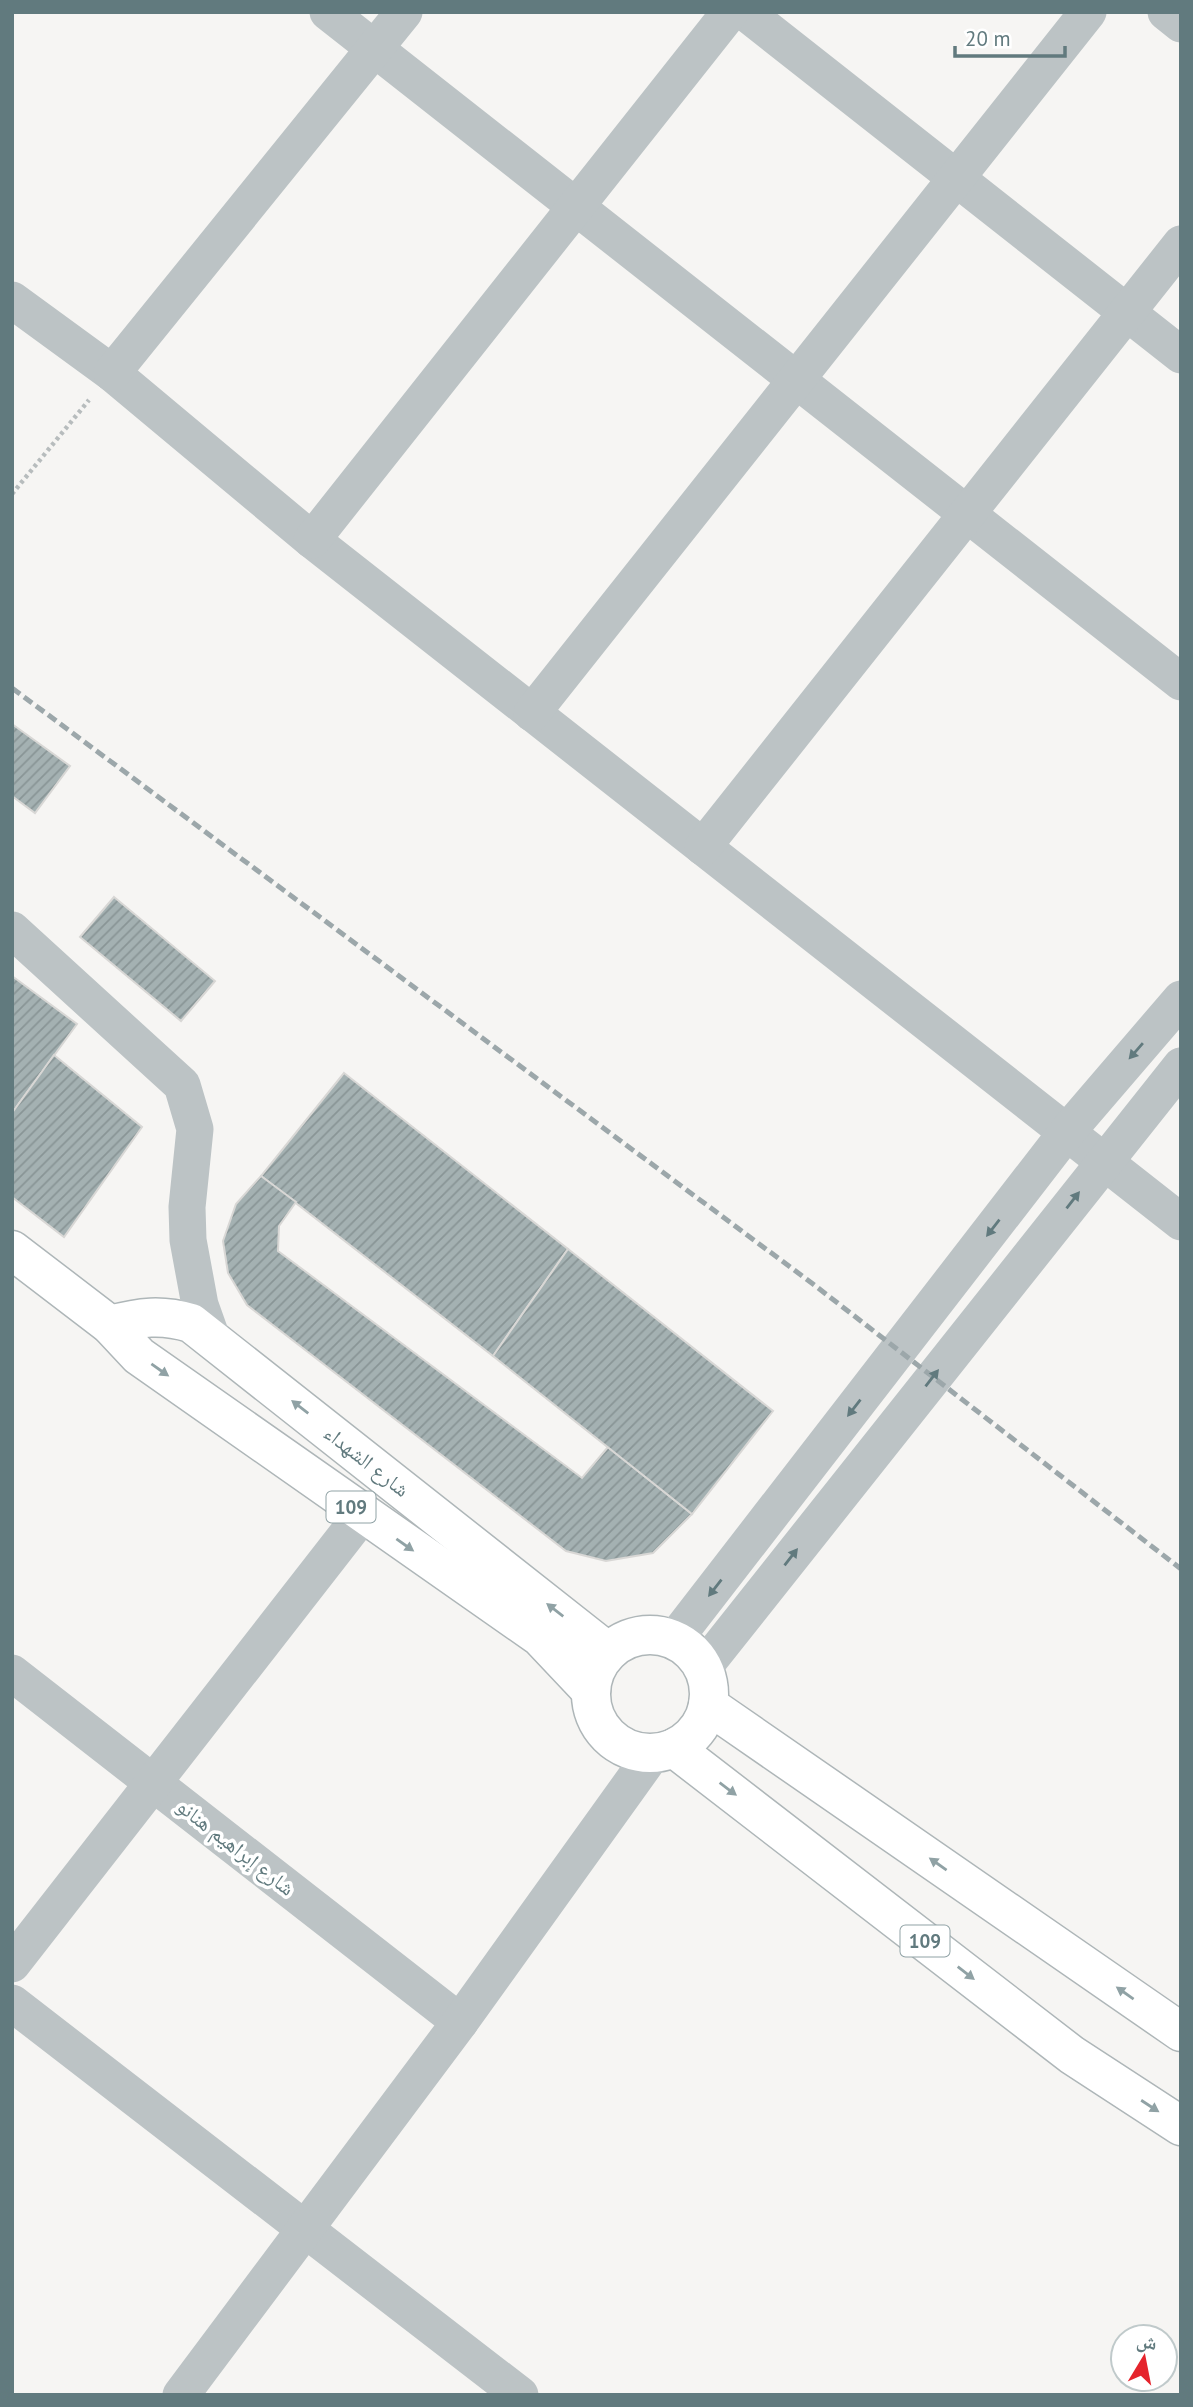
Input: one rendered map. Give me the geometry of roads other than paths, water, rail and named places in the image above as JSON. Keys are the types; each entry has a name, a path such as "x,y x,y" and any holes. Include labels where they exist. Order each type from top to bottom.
{"main road":[{"name":"109","path":"15,1258 110,1325 139,1356 362,1515 540,1637 591,1692"},
{"name":"شارع الشهداء","path":"110,1325 141,1316 165,1315 191,1323 211,1336 608,1652"},
{"path":"706,1686 702,1722 690,1737 663,1750 634,1750 609,1735 593,1711 591,1692 599,1664 608,1652 628,1639 651,1635 674,1640 691,1652 706,1686 1181,2032"},
{"name":"109","path":"663,1750 1072,2055 1181,2126"}],"street":[{"path":"328,12 1181,682"},
{"path":"112,373 404,12"},
{"path":"312,540 730,12"},
{"path":"745,12 1181,355"},
{"path":"532,713 1087,12"},
{"path":"1166,12 1181,24"},
{"path":"703,847 1181,244"},
{"path":"12,300 112,373 312,540 1181,1222"},
{"path":"12,930 182,1085 195,1129 187,1207 188,1240 200,1305 211,1336"},
{"path":"674,1640 1066,1133 1181,999"},
{"path":"706,1686 1103,1161 1181,1066"},
{"path":"12,1964 362,1515"},
{"name":"شارع إبراهيم هنانو","path":"12,1673 460,2022"},
{"path":"181,2395 663,1750"},
{"path":"12,2003 520,2395"}],"railway":[{"path":"12,688 813,1284 1181,1569"}]}
